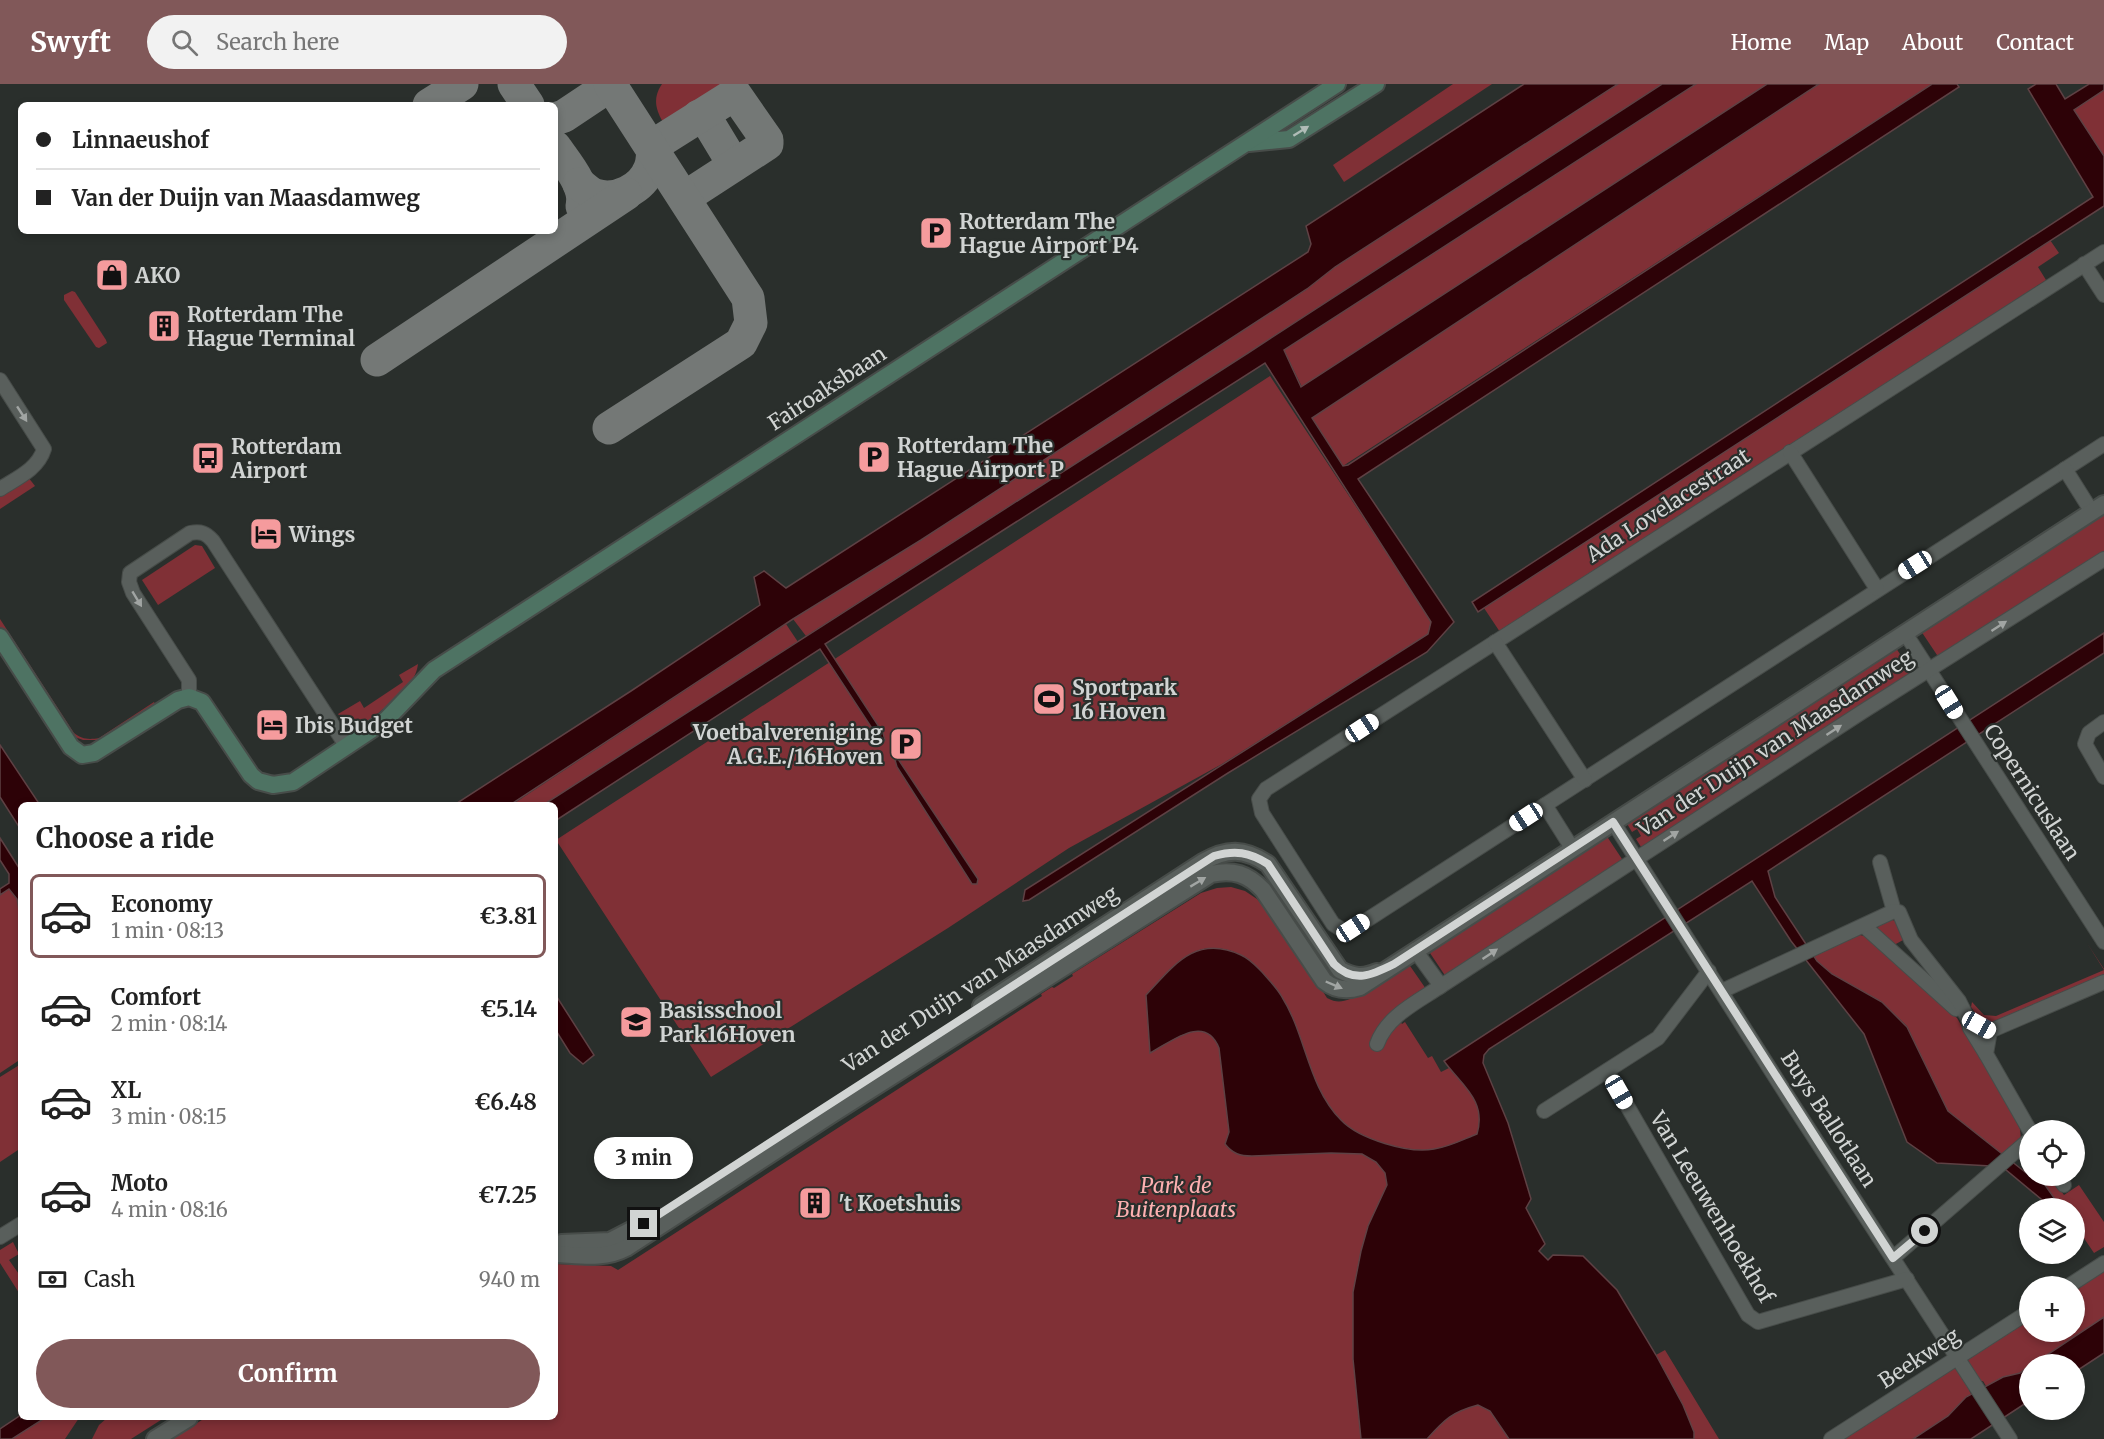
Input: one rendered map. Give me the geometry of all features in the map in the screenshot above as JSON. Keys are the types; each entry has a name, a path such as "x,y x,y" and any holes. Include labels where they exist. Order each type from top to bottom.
{"main road":[{"name":"Fairoaksbaan","path":"189,697 202,702 251,775 258,781 273,786 292,782 386,720 434,670 1336,84"},
{"name":"Fairoaksbaan","path":"1245,144 1289,139 1371,85"},
{"path":"0,637 71,747 82,755 94,753 178,700 189,697"}],"street":[{"name":"Ada Lovelacestraat","path":"1545,805 1353,928 1344,931 1333,924 1262,813 1259,799 1266,789 2104,252"},
{"path":"2084,264 2104,295"},
{"path":"0,380 44,449 40,460 34,466 0,489"},
{"path":"1572,848 1545,805 2104,444"},
{"path":"1790,452 1877,589"},
{"name":"Van der Duijn van Maasdamweg","path":"558,1254 603,1256 626,1248 832,1114 1211,874 1234,872 1254,880 1317,972 1330,985 1345,990 1360,987 2098,508 2065,469"},
{"path":"189,697 189,680 133,593 129,582 130,573 190,533 198,532 206,534 213,541 347,747"},
{"name":"Van der Duijn van Maasdamweg","path":"1377,1044 1380,1035 1393,1018 2104,559"},
{"name":"Copernicuslaan","path":"1905,633 2104,942"},
{"path":"1495,642 1585,780"},
{"path":"2104,722 2089,733 2085,744 2104,777"},
{"name":"Buys Ballotlaan","path":"1613,822 2010,1439"},
{"name":"Van der Duijn van Maasdamweg","path":"558,1243 600,1243 610,1241 633,1230 1214,856 1228,852 1241,852 1251,854 1268,864 1340,970 1352,976 1367,976 1394,964"},
{"path":"1880,862 1894,911"},
{"path":"1722,991 1894,911 1899,912 1927,973"},
{"path":"1864,926 1894,953 1927,973 1959,1001 2019,1127"},
{"path":"1894,953 1911,940"},
{"path":"1415,950 1441,986"},
{"path":"1544,1111 1658,1038 1709,971"},
{"path":"1990,1031 2104,982"},
{"path":"1966,1017 1990,1031"},
{"path":"1986,1054 1990,1031"},
{"name":"Van Leeuwenhoekhof","path":"1607,1071 1748,1315 1758,1322 1907,1279"},
{"path":"1893,1258 2019,1149"},
{"path":"0,1237 18,1226"},
{"path":"2084,1276 2104,1263"},
{"name":"Beekweg","path":"1831,1439 2019,1318"},
{"path":"155,1439 186,1420"}],"green space":[{"path":"662,84 734,84 666,127 656,106"},
{"path":"1453,84 1492,84 1344,182 1333,165"},
{"path":"1618,84 1662,84 806,636 793,619 921,540"},
{"path":"1696,84 1767,84 1302,387 1284,350"},
{"path":"1819,84 1932,84 1343,466 1312,418"},
{"path":"2104,90 2104,156 2074,110"},
{"path":"2050,240 2059,253 2038,267 2046,280 1500,632 1484,608"},
{"path":"75,292 106,340 107,343 99,348 96,347 64,300 64,295"},
{"name":"Sportpark 16 Hoven","path":"1270,376 1432,622 1428,634 1222,764 1069,848 948,928 711,1077 558,843 558,839"},
{"path":"28,477 35,486 0,509 0,494"},
{"path":"2104,512 2104,551 1939,658 1921,631"},
{"path":"195,545 202,546 215,568 158,605 142,580"},
{"path":"0,619 77,735 92,739 99,738 154,702 157,707 98,740 83,740 75,737 54,711 0,627"},
{"path":"786,624 798,642 548,802 516,802"},
{"path":"1896,648 1913,674 1643,850 1636,839 1641,836 1637,829 1632,832 1626,822"},
{"path":"418,664 410,684 385,712 383,709 360,724 349,723 338,714 360,701 364,708 403,682 399,675"},
{"path":"1606,835 1624,862 1446,977 1428,950"},
{"name":"Park de Buitenplaats","path":"1231,887 1245,891 1257,899 1287,934 1330,1000 1339,1002 1350,999 1408,963 1426,989 1393,1010 1402,1024 1405,1022 1428,1058 1432,1056 1441,1072 1449,1068 1474,1096 1536,1256 1674,1390 1656,1355 1665,1350 1719,1439 172,1439 202,1420 558,1420 558,1264 611,1266 618,1270 1042,996 1041,994 1073,976 1072,974 1201,893"},
{"path":"9,889 17,899 18,905 18,1061 0,1073 0,895"},
{"path":"1887,919 1897,921 1905,939 1894,945 1877,930 1879,924"},
{"path":"1860,935 1871,938 1957,1018 2019,1127 2019,1142 2005,1156 1948,1111 1907,1026 1882,1002 1832,974 1817,961 1813,954"},
{"path":"2104,970 2104,974 1990,1023 1980,1020 1971,1007 1972,1002 1984,1015 1996,1016"},
{"path":"18,1066 18,1150 0,1162 0,1077"},
{"path":"2046,1186 2057,1186 2064,1195 2080,1186 2104,1222 2104,1247 2094,1253 2085,1240 2085,1198 2054,1198"},
{"path":"13,1242 18,1252 18,1255 9,1260 18,1273 18,1291 0,1263 0,1250"},
{"path":"2104,1270 2104,1317 2085,1330 2085,1282"},
{"path":"2019,1325 2019,1342 2066,1342 2048,1354 2019,1354 2019,1373 2003,1377 1986,1386 1983,1381 1980,1382 1967,1359"},
{"path":"1956,1366 1971,1388 1969,1390 1971,1394 1948,1416 1913,1439 1843,1439"},
{"path":"42,1420 78,1420 65,1439 12,1439"},
{"path":"105,1420 161,1420 131,1439 92,1439 99,1425"}],"shaded area":[{"path":"1524,84 1618,84 1335,267 1307,289 921,540 793,619 515,802 459,802 760,605 754,577 764,571 786,588 1308,252 1311,244 1306,226"},
{"path":"1662,84 1696,84 1284,350 1301,387 1767,84 1819,84 1312,418 1343,466 1348,465 1932,84 1957,84 1959,87 1358,479 1454,622 1427,652 1228,773 1029,900 1023,901 1025,890 1428,634 1431,622 1265,363 825,644 883,733 884,741 877,736 820,649 558,819 558,802 548,802 1248,353"},
{"path":"2036,84 2056,84 2065,99 2089,84 2104,84 2104,90 2074,110 2104,156 2104,206 1478,612 1472,602 2093,197 2028,89"},
{"path":"2104,633 2104,653 1768,871 1775,897 1817,961 1832,974 1882,1002 1907,1027 1948,1111 2019,1167 2019,1181 2006,1170 1991,1166 1937,1163 1907,1142 1864,1034 1791,941 1752,881 1489,1049 1484,1055 1483,1063 1508,1123 1531,1199 1526,1208 1545,1244 1539,1251 1548,1260 1553,1255 1583,1256 1617,1290 1683,1405 1694,1432 1694,1439 1509,1439 1490,1411 1478,1405 1450,1417 1427,1439 1361,1439 1353,1359 1353,1292 1368,1226 1387,1185 1385,1173 1376,1162 1362,1154 1248,1156 1231,1150 1225,1144 1229,1132 1219,1048 1213,1038 1205,1032 1197,1031 1177,1037 1150,1053 1146,995 1176,964 1199,951 1211,948 1225,949 1244,957 1262,972 1282,997 1297,1028 1314,1077 1330,1107 1349,1127 1372,1139 1398,1147 1424,1150 1440,1148 1477,1134 1479,1122 1475,1102 1444,1061"},
{"path":"0,745 38,802 18,802 18,825 0,797"},
{"path":"898,759 978,879 977,884 972,884 897,767 895,760"},
{"path":"0,838 18,866 18,905 17,899 9,889 0,895 0,889 9,883 9,874 0,860"},
{"path":"558,999 594,1055 583,1064 570,1053 558,1034"},
{"path":"2025,1186 2046,1186 2054,1198 2040,1198"},
{"path":"2104,1317 2104,1353 2085,1365 2085,1354 2048,1354 2066,1342 2085,1342 2085,1330"},
{"path":"2019,1373 2019,1408 1971,1439 1913,1439 1948,1416 1966,1397 2003,1377"},
{"path":"18,1417 18,1420 42,1420 12,1439 0,1439 0,1429"}],"taxiway":[{"path":"434,102 462,84"},
{"path":"514,84 526,102"},
{"path":"609,428 741,343 751,323 748,298 610,84"},
{"path":"558,118 612,84"},
{"path":"579,184 593,194 603,197 620,195 635,188 651,165 654,145 735,94 767,140 767,144 690,194 686,201"},
{"path":"699,116 705,117 734,165"},
{"path":"558,151 578,182 583,198 582,206"},
{"path":"377,360 626,194"}],"place":[{"name":"Rotterdam The Hague Airport P4","path":"936,233"},
{"name":"AKO","path":"112,275"},
{"name":"Rotterdam The Hague Terminal","path":"164,326"},
{"name":"Rotterdam The Hague Airport P","path":"874,457"},
{"name":"Rotterdam Airport","path":"208,458"},
{"name":"Wings","path":"266,534"},
{"name":"Sportpark 16 Hoven","path":"1049,699"},
{"name":"Ibis Budget","path":"272,725"},
{"name":"Voetbalvereniging A.G.E./16Hoven","path":"906,744"},
{"name":"Basisschool Park16Hoven","path":"636,1022"},
{"name":"'t Koetshuis","path":"815,1203"}],"route":[{"path":"644,1224 1214,856 1228,852 1241,852 1251,854 1268,864 1334,964 1340,970 1359,977 1376,973 1394,964 1613,822 1893,1258 1925,1231"}]}
